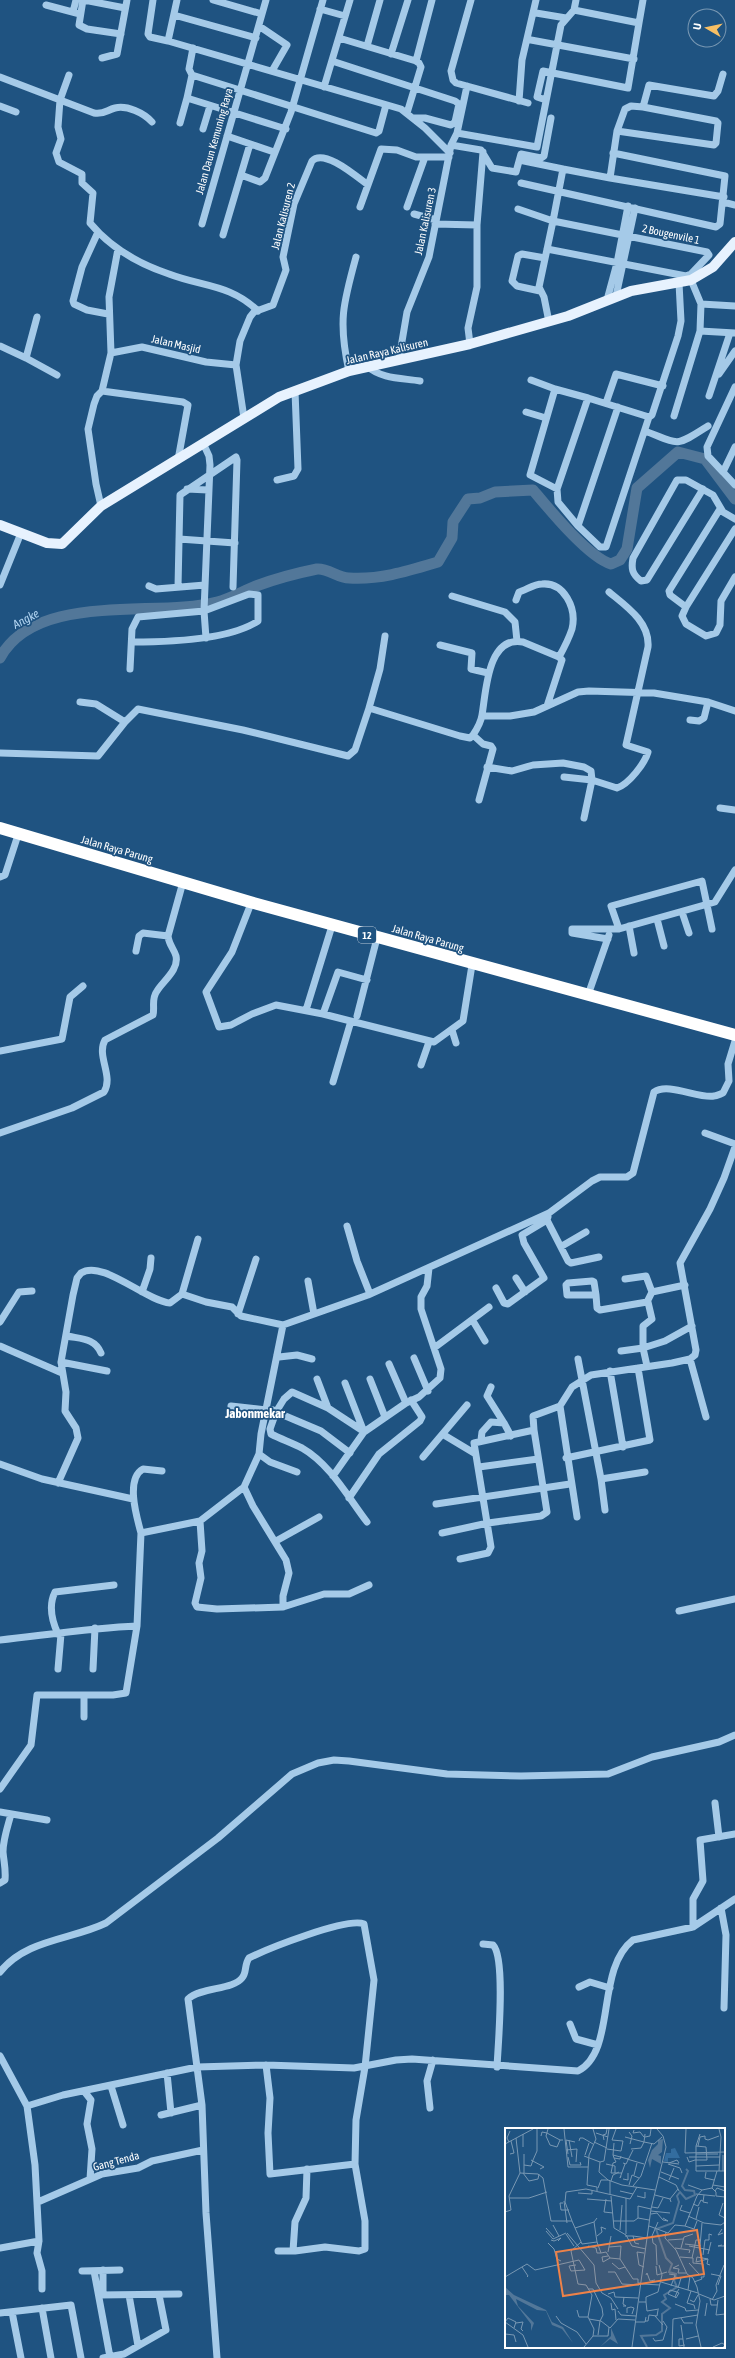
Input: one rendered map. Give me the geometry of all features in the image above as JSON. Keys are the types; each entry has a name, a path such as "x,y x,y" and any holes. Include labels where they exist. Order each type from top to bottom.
{"highway":[{"name":"Jalan Raya Parung","path":"0,828 250,906 330,929 376,940"},
{"name":"Jalan Raya Parung","path":"0,834 735,1040"},
{"name":"Jalan Raya Parung","path":"472,966 588,995 735,1035"}],"main road":[{"name":"Jalan Raya Kalisuren","path":"0,525 47,543 62,544 101,506 279,397 349,371 470,344 588,310 611,298 653,285 680,283 691,280 713,267 735,242"}],"street":[{"path":"76,0 76,13 79,25 82,27 121,34"},
{"path":"76,13 83,0 126,4 117,54 102,58"},
{"path":"153,0 148,30 150,37 193,48 386,105 410,116 425,118 450,125 455,122 459,104 455,101 332,61"},
{"path":"165,41 174,15 176,0"},
{"path":"213,0 262,14"},
{"name":"Jalan Daun Kemuning Raya","path":"202,224 266,0"},
{"path":"241,176 260,182 264,181 274,152 286,128 323,0"},
{"path":"324,87 350,0"},
{"path":"367,46 380,0"},
{"path":"392,54 408,0"},
{"path":"416,61 432,0"},
{"path":"471,0 451,71 451,76 456,83 528,103"},
{"path":"519,101 522,60 536,0"},
{"path":"458,133 534,148 538,145 561,25 574,10 576,0"},
{"path":"551,73 626,88 629,87 643,0"},
{"path":"46,5 76,13"},
{"path":"320,9 345,16"},
{"path":"574,10 639,22"},
{"path":"536,13 566,18"},
{"path":"174,15 256,38"},
{"path":"259,26 287,46 272,71"},
{"path":"339,38 419,63 421,67 415,88 410,116"},
{"path":"531,40 634,59"},
{"path":"180,123 192,75 189,69 193,48"},
{"path":"644,107 649,85 714,96 718,91 723,74"},
{"path":"69,75 60,100 58,127 61,139 56,149 57,159 63,165 81,172 82,184 93,192 89,218 90,223 118,249 169,275 228,290 242,297 258,311"},
{"path":"192,75 241,89 376,133 379,131 386,105"},
{"path":"0,77 97,113 105,113 117,108 124,108 146,116 152,122"},
{"name":"Jalan Kalisuren 3","path":"399,360 407,312 425,270 451,145 458,133 467,86"},
{"path":"187,98 286,128"},
{"path":"0,106 16,112"},
{"path":"202,129 210,106"},
{"path":"610,178 613,153 618,131 627,106 644,107 716,121 718,123 716,143 714,145 618,131"},
{"path":"410,116 449,155"},
{"path":"451,145 478,149 483,152 492,168 516,172 521,154 541,158 544,156 551,118"},
{"path":"227,136 274,152"},
{"path":"223,235 250,144"},
{"path":"360,207 381,148 425,157 449,155"},
{"path":"470,344 468,328 477,287 477,225 483,152"},
{"path":"521,183 716,227 720,224 724,200 725,177 723,175 613,153"},
{"path":"407,207 425,157"},
{"name":"Jalan Kalisuren 2","path":"244,418 236,365 240,341 250,317 258,311 273,306 286,270 284,251 294,204 300,187 314,159 320,158 337,162 368,185"},
{"path":"524,161 724,200 735,205"},
{"path":"549,322 544,297 540,291 545,258 564,169"},
{"path":"611,298 627,236 632,207"},
{"name":"2 Bougenvile 1","path":"518,209 553,221 708,253 702,264 691,274 686,276 620,264"},
{"path":"414,214 436,222 477,225"},
{"path":"98,232 82,267 74,304 87,310 108,314"},
{"path":"101,506 88,429 94,404 102,391 111,353 108,314 118,249"},
{"path":"547,249 620,264"},
{"path":"540,291 517,286 512,281 518,256 522,254 545,258"},
{"path":"349,371 342,341 342,319 344,299 356,257"},
{"path":"674,416 700,331 701,304 691,280"},
{"path":"588,398 557,489 558,502 578,526 600,547 606,547 649,417 652,415 663,386 681,321 680,283"},
{"path":"701,304 735,306"},
{"path":"26,358 37,317"},
{"path":"700,331 732,333 710,396"},
{"path":"0,346 57,375"},
{"name":"Jalan Masjid","path":"111,353 142,347 206,362 236,365"},
{"path":"714,381 735,351"},
{"path":"367,366 374,372 384,376 420,381"},
{"path":"606,403 616,374 663,386"},
{"path":"531,380 555,389 649,417"},
{"path":"735,387 707,447 708,456 735,485"},
{"path":"555,389 530,475 557,489"},
{"path":"102,391 183,402 188,405 178,460"},
{"path":"277,480 294,476 298,469 295,391"},
{"path":"578,526 618,407"},
{"path":"526,412 546,418"},
{"path":"645,431 673,442 682,443 708,426"},
{"path":"203,443 209,456 210,473 204,599 206,638"},
{"path":"723,472 735,447"},
{"path":"178,587 179,498 187,489 233,457 237,460 233,587"},
{"path":"703,489 650,577 646,581 641,581 632,571 633,558 677,480 684,479 703,489 716,498 720,509 735,519"},
{"path":"187,489 208,490"},
{"path":"686,607 669,593 720,509"},
{"path":"735,529 686,607 682,616 686,624 706,636 716,633 720,625 721,601 735,577"},
{"path":"0,585 21,533"},
{"path":"179,539 235,542"},
{"path":"516,600 519,592 539,584 554,585 563,591 570,605 573,621 572,628 559,657"},
{"path":"149,586 156,589 205,585"},
{"path":"564,777 592,780 619,787 633,775 648,753 647,751 626,745 648,647 647,631 637,618 609,592"},
{"path":"130,669 133,624 138,617 204,609 249,594 258,596 260,599 259,618 256,622 206,638 132,642"},
{"path":"452,596 505,612 514,622 517,641"},
{"path":"0,753 98,756 134,711 145,710 243,730 348,756 355,750 369,708 380,669 385,636"},
{"path":"369,708 470,738 482,716 488,673 492,661 509,643 517,641 559,657 562,664 547,706"},
{"path":"440,645 472,653 471,669 488,673"},
{"path":"482,716 516,715 534,712 578,692 638,691 708,702 735,710"},
{"path":"80,702 96,704 125,722"},
{"path":"690,720 699,721 704,718 708,702"},
{"path":"473,735 483,744 493,747 479,800"},
{"path":"487,767 512,771 533,765 573,764 591,771 592,780 584,818"},
{"path":"720,808 735,810"},
{"path":"0,877 6,875 17,838"},
{"path":"608,939 572,933 572,929 619,929 717,901 735,870"},
{"path":"619,929 612,906 702,881 712,928"},
{"path":"0,1133 72,1108 104,1092 108,1081 102,1045 105,1040 153,1015 155,994 175,964 176,956 168,944 168,936 182,884"},
{"path":"250,906 232,952 206,992 217,1026 224,1028 276,1005 354,1018 429,1042 441,1039 463,1021 472,966"},
{"path":"682,912 688,933"},
{"path":"657,919 664,946"},
{"path":"629,926 634,953"},
{"path":"306,1010 330,929"},
{"path":"588,995 608,939 610,929"},
{"path":"136,951 139,936 143,933 168,936"},
{"path":"333,1082 367,980 376,940"},
{"path":"323,1014 338,972 367,980"},
{"path":"0,1051 62,1039 70,997 83,986"},
{"path":"452,1030 456,1043"},
{"path":"182,1294 206,1302 232,1307 238,1314 283,1325 370,1294 549,1213 592,1181 600,1177 627,1177 633,1173 653,1096 658,1090 691,1092 713,1097 723,1093 729,1081 728,1064 735,1040"},
{"path":"421,1065 429,1042"},
{"path":"442,1533 488,1523 545,1514 548,1509 538,1459 533,1416 560,1406 572,1387 583,1379 591,1375 610,1371 690,1359 695,1355 696,1350 680,1263 710,1209 724,1178 735,1145 705,1133"},
{"path":"549,1213 548,1220 568,1261 571,1262 599,1257"},
{"path":"496,1288 506,1304 544,1278 524,1243 522,1235 548,1220"},
{"path":"347,1226 357,1261 370,1294"},
{"path":"562,1246 586,1232"},
{"path":"58,1483 78,1438 76,1428 64,1411 66,1392 61,1362 77,1278 84,1271 105,1274 157,1301 170,1303 182,1294 198,1239"},
{"path":"142,1292 150,1269 151,1258"},
{"path":"238,1314 256,1259"},
{"path":"333,1476 363,1432 408,1402 428,1391 436,1383 441,1373 421,1302 427,1286 429,1268"},
{"path":"625,1279 646,1276 652,1292 648,1302 652,1319 643,1326 643,1348 647,1366"},
{"path":"516,1278 525,1292"},
{"path":"308,1281 314,1314"},
{"path":"652,1292 685,1285"},
{"path":"0,1322 20,1292 32,1291"},
{"path":"596,1295 597,1308 600,1310 648,1302"},
{"path":"434,1348 473,1321 489,1307"},
{"path":"473,1321 485,1342"},
{"path":"141,1534 200,1521 244,1487 259,1454 266,1407 283,1325"},
{"path":"621,1350 643,1348 665,1341 692,1326"},
{"path":"67,1336 92,1341 98,1346 101,1353"},
{"path":"0,1346 62,1373"},
{"path":"277,1355 279,1357 302,1355 312,1358"},
{"path":"414,1358 428,1391"},
{"path":"578,1359 601,1479 605,1510"},
{"path":"690,1359 706,1417"},
{"path":"61,1362 107,1371"},
{"path":"349,1498 379,1454 420,1421 422,1417 408,1402 389,1364"},
{"path":"566,1458 650,1440 638,1368"},
{"path":"610,1371 623,1447"},
{"path":"317,1379 328,1408"},
{"path":"370,1379 385,1417"},
{"path":"345,1384 363,1432"},
{"path":"491,1387 487,1396 511,1436"},
{"path":"363,1432 328,1408 292,1392 284,1399 276,1412 270,1429 271,1434 301,1448 333,1476 367,1522"},
{"path":"423,1457 444,1435 467,1405"},
{"path":"231,1406 266,1407 321,1431 350,1453"},
{"path":"560,1406 566,1458 577,1517"},
{"path":"481,1440 482,1432 486,1425 495,1421 504,1423"},
{"path":"460,1559 490,1552 488,1523 479,1468 474,1453 474,1443 481,1440 511,1436 534,1430"},
{"path":"444,1435 474,1453"},
{"path":"259,1454 270,1462 297,1472"},
{"path":"479,1468 538,1459"},
{"path":"0,1464 58,1483 133,1499"},
{"path":"0,1789 31,1745 37,1696 113,1696 126,1693 137,1626 141,1534 133,1499 139,1471 143,1469 162,1471"},
{"path":"601,1479 645,1472"},
{"path":"436,1504 570,1484"},
{"path":"244,1487 252,1506 276,1541 286,1560 289,1573 283,1596 283,1607"},
{"path":"276,1541 319,1516"},
{"path":"200,1521 202,1551 200,1563 201,1578 195,1603 197,1607 217,1609 283,1607 324,1594 349,1594 369,1585"},
{"path":"58,1669 60,1634 51,1614 55,1592 114,1585"},
{"path":"679,1611 735,1599"},
{"path":"0,1640 60,1634 95,1628 137,1626"},
{"path":"93,1669 95,1628"},
{"path":"84,1696 84,1717"},
{"path":"0,1972 17,1956 37,1945 93,1929 106,1923 218,1838 257,1807 279,1785 305,1767 334,1760 448,1774 521,1776 608,1774 652,1757 719,1742 735,1735"},
{"path":"715,1803 719,1837"},
{"path":"0,1812 47,1820"},
{"path":"0,1882 5,1880 7,1866 3,1854 4,1843 11,1814"},
{"path":"693,1927 693,1899 703,1881 699,1842 735,1834"},
{"path":"27,2106 84,2091 198,2067 266,2065 365,2066 396,2060 434,2060 578,2071 590,2062 598,2045 610,1988 619,1956 625,1946 633,1940 693,1927 735,1899"},
{"path":"721,1908 726,1935 724,2008"},
{"path":"217,2358 203,2150 202,2105 198,2067 189,2022 187,2001 189,1997 198,1993 238,1981 244,1976 246,1963 256,1955 277,1948 285,1942 354,1922 364,1924 374,1980 365,2066 356,2120 355,2164 365,2221 365,2249 359,2251 325,2247 293,2251 278,2251"},
{"path":"483,1944 493,1945 498,1956 501,1999 497,2066"},
{"path":"578,1987 590,1982 610,1988"},
{"path":"570,2024 576,2039 598,2045"},
{"path":"0,2056 27,2106 31,2128 38,2202 37,2253 42,2271 42,2289"},
{"path":"430,2108 427,2081 434,2060"},
{"path":"266,2065 270,2098 268,2133 270,2174 273,2175 307,2169 355,2164"},
{"path":"167,2073 171,2112"},
{"path":"111,2086 123,2126"},
{"path":"84,2091 91,2100 87,2124 92,2150 90,2179"},
{"path":"161,2115 202,2105"},
{"name":"Gang Tenda","path":"38,2202 90,2179 121,2170 138,2168 172,2156 203,2150"},
{"path":"293,2251 295,2222 306,2198 307,2169"},
{"path":"0,2248 38,2241"},
{"path":"103,2270 101,2295 106,2357 124,2354 166,2330 159,2294"},
{"path":"82,2271 120,2270"},
{"path":"94,2271 101,2295"},
{"path":"101,2295 179,2294"},
{"path":"129,2295 138,2346"},
{"path":"0,2313 71,2305 81,2358"},
{"path":"42,2308 51,2358"},
{"path":"12,2312 20,2358"}],"waterway":[{"name":"Angke","path":"0,658 17,637 40,623 68,615 99,611 191,606 217,602 271,581 317,569 325,570 345,578 372,578 405,572 438,562 452,538 453,522 468,499 480,498 495,492 533,490 580,543 602,560 611,564 620,560 627,549 637,488 678,452 705,459 735,499"}],"district":[{"name":"Jabonmekar","path":"255,1413"}]}
